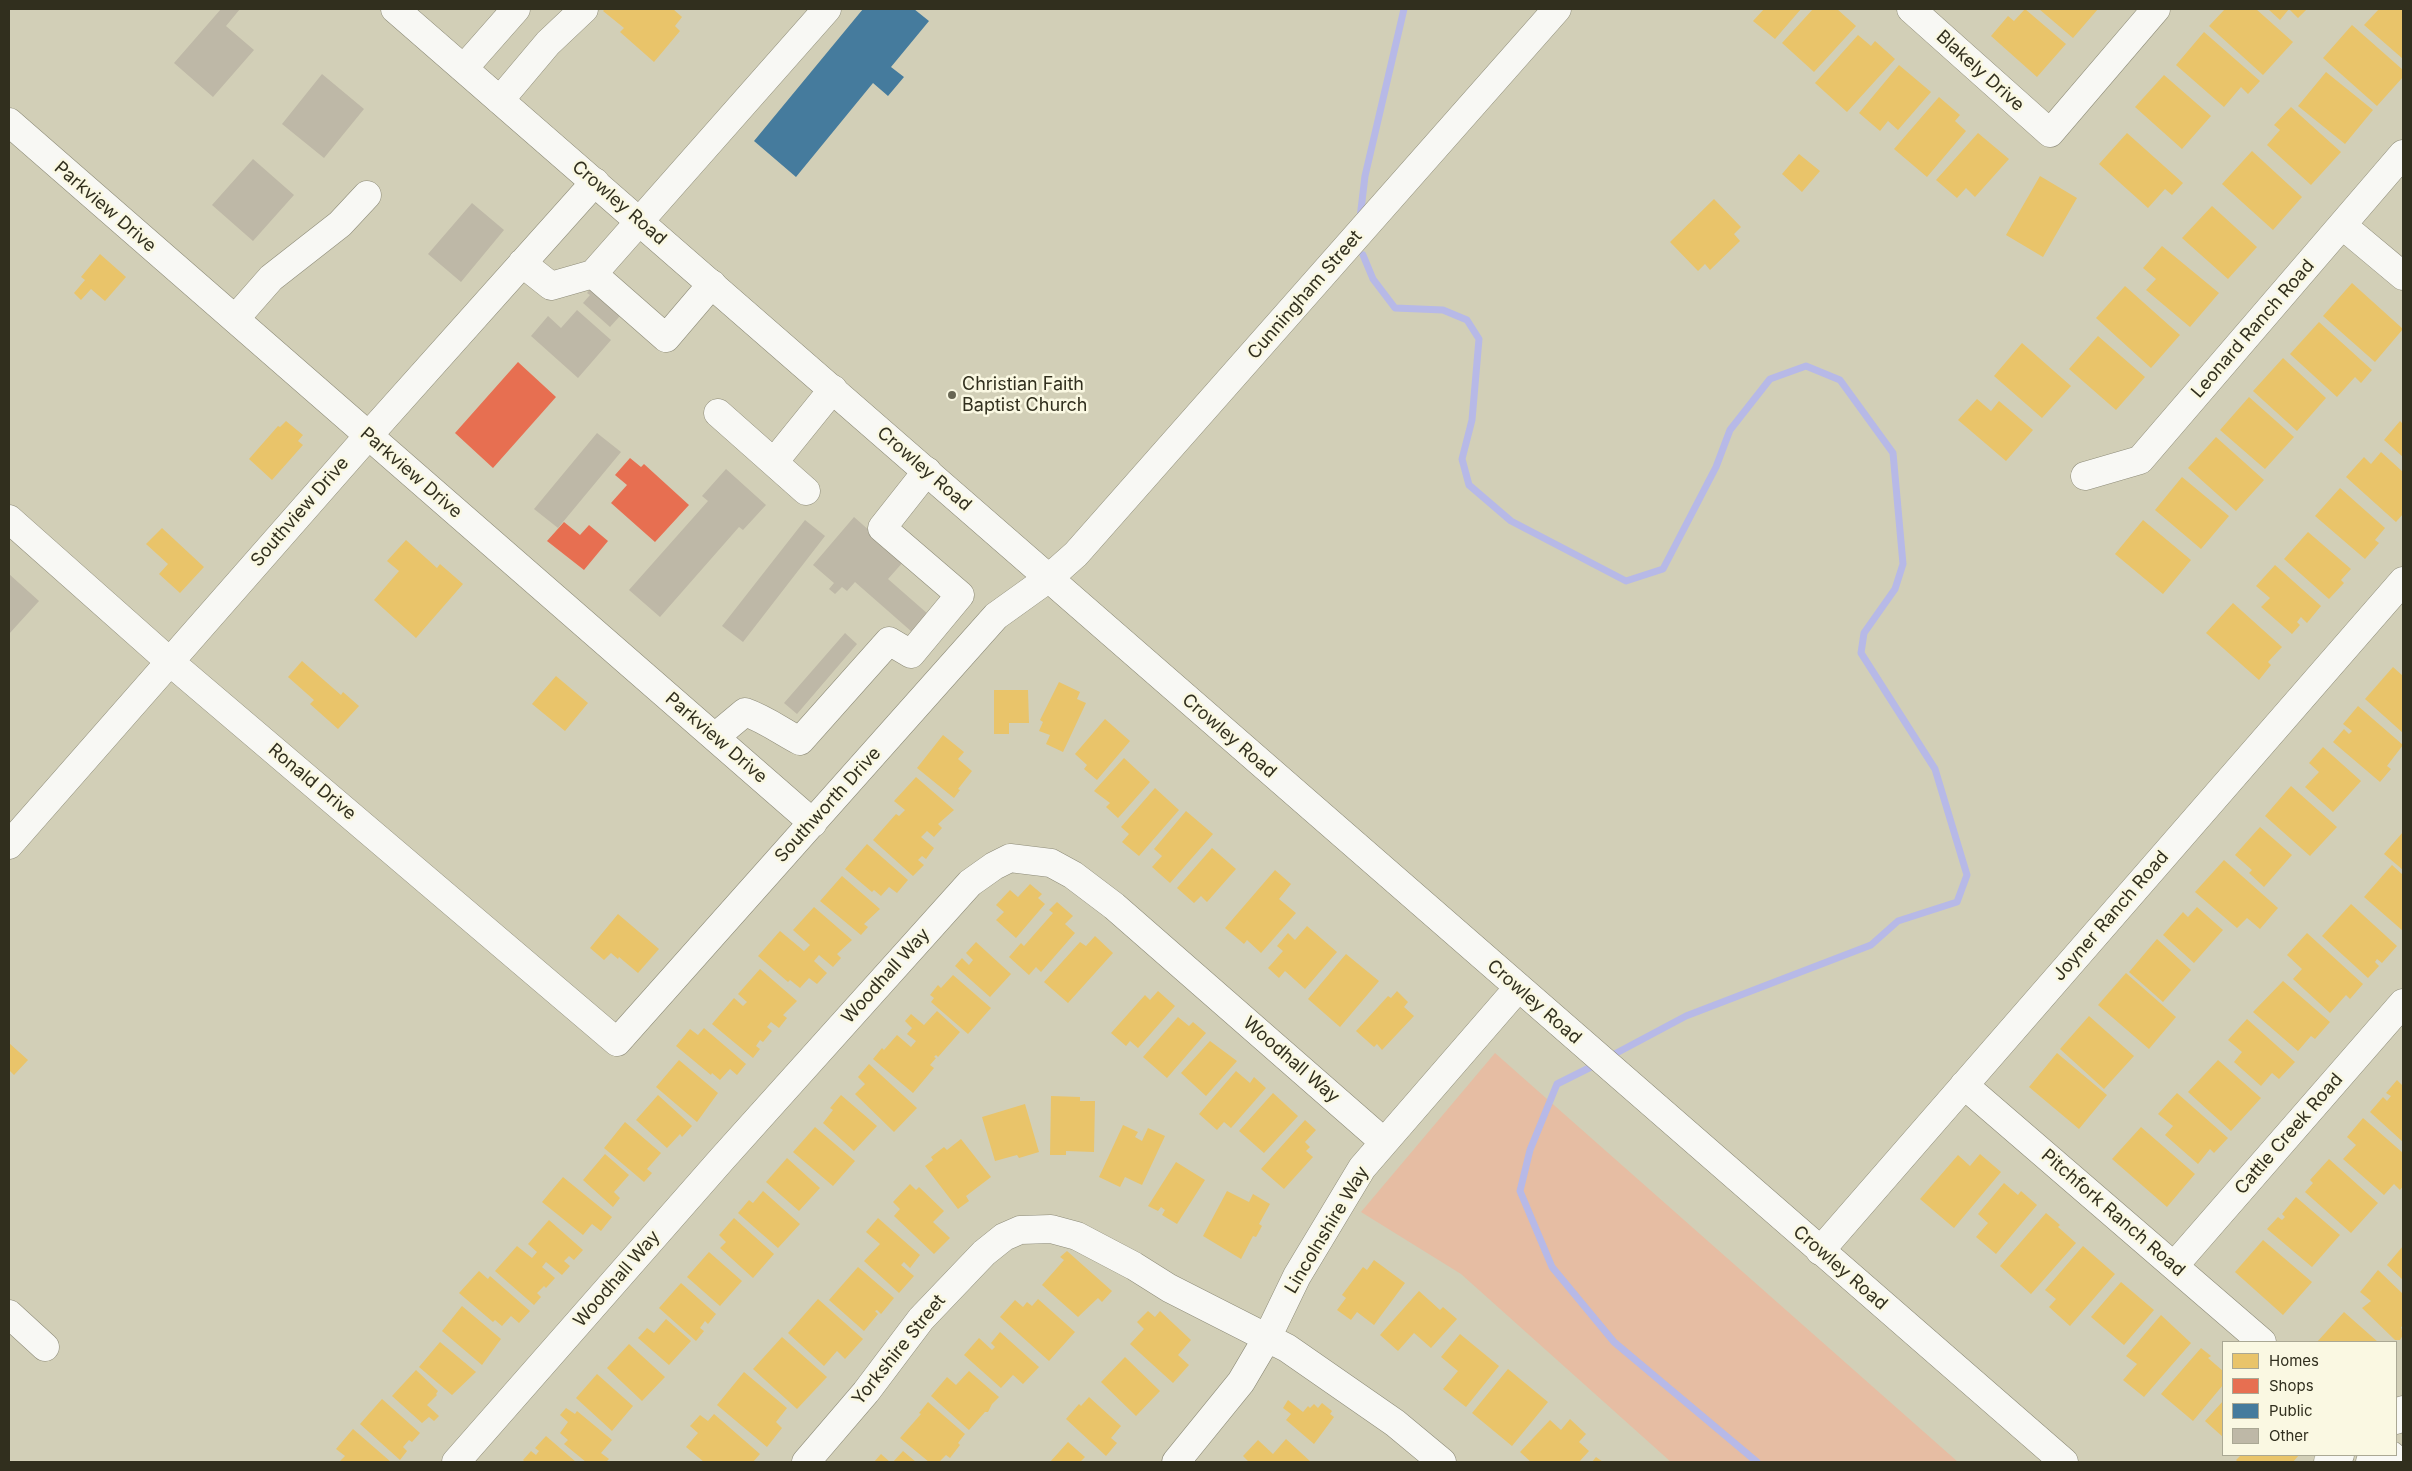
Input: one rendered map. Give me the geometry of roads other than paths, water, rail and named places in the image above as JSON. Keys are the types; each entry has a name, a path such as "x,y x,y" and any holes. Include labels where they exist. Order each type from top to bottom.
{"street":[{"name":"Crowley Road","path":"395,9 927,471 1578,1041 2064,1462"},
{"path":"464,68 516,9"},
{"path":"500,100 548,43 584,9"},
{"path":"522,263 551,286 593,274 826,9"},
{"name":"Cunningham Street","path":"1049,578 1076,554 1558,9"},
{"name":"Blakely Drive","path":"1911,9 2050,134 2156,9"},
{"name":"Parkview Drive","path":"9,122 813,822"},
{"name":"Leonard Ranch Road","path":"2085,476 2140,460 2403,154"},
{"name":"Southview Drive","path":"9,845 169,661 595,182"},
{"path":"235,319 271,278 340,224 367,195"},
{"path":"2342,225 2403,276"},
{"path":"593,274 666,338 712,284"},
{"path":"774,462 833,389"},
{"path":"718,413 806,491"},
{"path":"715,737 745,712 764,718 781,731 800,741 890,641 911,654 960,594 882,528 893,511 927,471"},
{"name":"Ronald Drive","path":"9,520 169,661 617,1042"},
{"name":"Southworth Drive","path":"617,1042 996,616 1049,578"},
{"name":"Joyner Ranch Road","path":"1820,1251 2403,581"},
{"name":"Woodhall Way","path":"456,1462 722,1159 970,883 994,866 1010,858 1052,863 1073,875 1114,906 1384,1142"},
{"name":"Lincolnshire Way","path":"1176,1462 1241,1382 1267,1338 1298,1276 1362,1168 1518,988"},
{"name":"Cattle Creek Road","path":"2174,1266 2403,1003"},
{"name":"Pitchfork Ranch Road","path":"1964,1084 2261,1341"},
{"name":"Yorkshire Street","path":"806,1462 866,1392 921,1319 984,1253 1004,1237 1020,1230 1051,1229 1077,1236 1134,1266 1168,1288 1287,1348 1395,1423 1442,1462"},
{"path":"9,1314 45,1346"}],"waterway":[{"path":"1360,218 1365,176 1404,9"},
{"path":"1363,255 1373,279 1395,308 1443,310 1467,320 1479,339 1472,420 1462,459 1469,485 1511,521 1626,581 1663,569 1716,467 1730,430 1770,379 1806,366 1840,380 1893,453 1903,564 1895,589 1864,633 1861,653 1935,769 1967,875 1957,902 1898,921 1871,945 1686,1016 1609,1057"},
{"path":"1597,1064 1557,1084 1530,1150 1520,1191 1552,1267 1614,1342 1757,1462"}],"place":[{"name":"Christian Faith Baptist Church","path":"952,395"}]}
